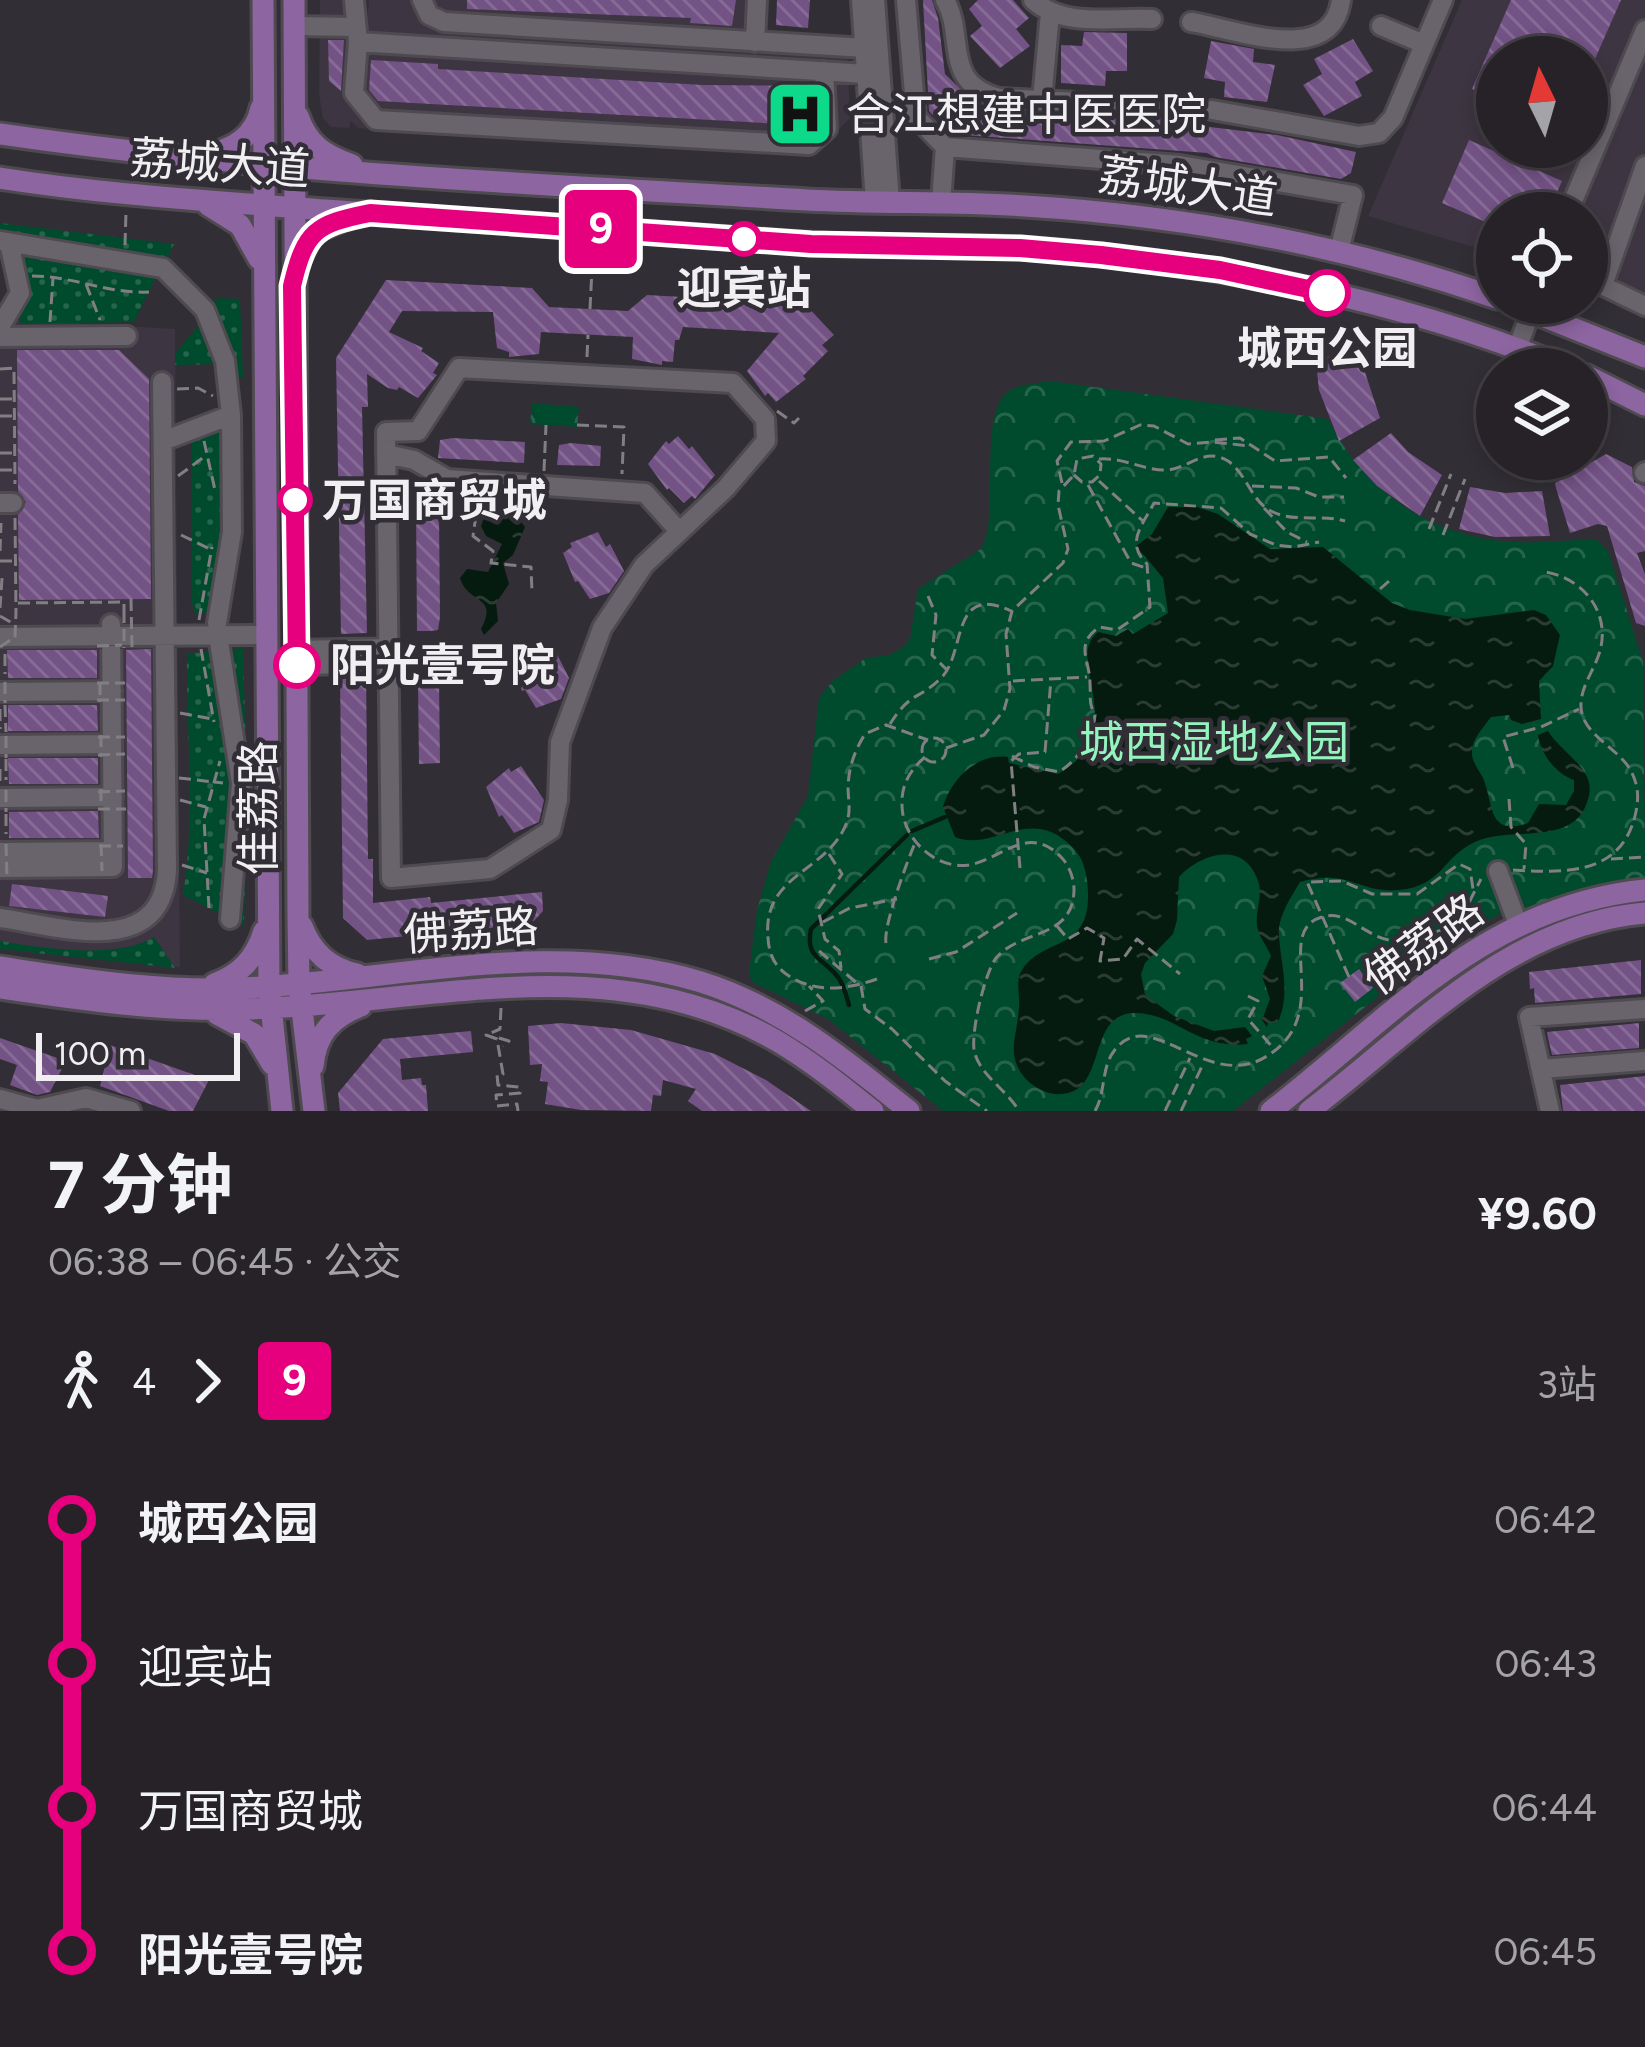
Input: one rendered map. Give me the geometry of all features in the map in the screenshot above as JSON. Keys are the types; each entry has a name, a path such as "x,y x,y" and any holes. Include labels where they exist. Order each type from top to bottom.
{"main road":[{"name":"佳荔路","path":"262,0 268,919 270,997 282,1111"},
{"name":"佳荔路","path":"294,0 298,916 300,994 312,1099"},
{"path":"263,61 294,61"},
{"path":"263,96 260,118 238,144 200,160 205,203 245,232 259,257 265,284"},
{"path":"294,103 305,136 316,147 335,159 381,172"},
{"name":"荔城大道","path":"0,134 263,165 1147,216 1339,251 1476,292"},
{"path":"340,211 342,170"},
{"name":"荔城大道","path":"0,178 205,203 811,244 1020,248 1141,258 1293,284 1514,348"},
{"path":"292,286 308,237 328,223 370,213"},
{"path":"265,323 293,323"},
{"path":"1567,324 1645,357"},
{"path":"1608,386 1645,405"},
{"path":"268,879 298,880"},
{"name":"佛荔路","path":"1271,1111 1424,984 1489,938 1575,903 1645,890"},
{"name":"佛荔路","path":"1309,1111 1500,961 1582,924 1645,913"},
{"path":"298,916 309,943 324,961 380,987"},
{"path":"268,919 249,962 195,997 254,1034 279,1083"},
{"name":"佛荔路","path":"0,988 124,1003 380,987 564,962 632,966 702,982 748,1000 816,1037 909,1111"},
{"name":"佛荔路","path":"0,967 195,997"},
{"name":"佛荔路","path":"380,987 591,985 645,992 695,1005 775,1039 873,1111"},
{"path":"312,1099 315,1051 328,1026 380,987"}],"street":[{"path":"354,0 354,93 376,120 809,145 827,129 824,71"},
{"path":"422,0 429,15 444,22 865,48"},
{"path":"754,42 757,0"},
{"path":"861,0 882,201"},
{"path":"875,0 882,201"},
{"path":"906,0 916,117 945,147 1180,165 1353,194 1339,251"},
{"path":"945,0 951,10 958,64 980,89 999,98 1115,104"},
{"path":"1033,0 1067,18 1152,19"},
{"path":"1191,22 1294,42 1330,24 1341,0"},
{"path":"1212,110 1373,135 1393,118 1443,0"},
{"path":"1042,100 1050,13"},
{"path":"294,26 867,74"},
{"path":"1381,26 1424,44"},
{"path":"1577,192 1645,29"},
{"path":"941,203 945,147"},
{"path":"1608,252 1645,166"},
{"path":"4,242 163,268 206,310 230,383 232,532 208,629 242,793 230,919"},
{"path":"0,327 19,298 19,278 4,242"},
{"path":"1608,288 1645,307"},
{"path":"0,338 127,336"},
{"path":"459,368 586,375 733,383 765,418 766,441 644,565 602,628 560,742 558,800 551,830 490,869 391,878 386,432 418,430 459,368"},
{"path":"230,383 266,382"},
{"path":"0,918 106,933 138,924 157,905 166,881 162,386"},
{"path":"163,441 205,427 231,410"},
{"path":"386,454 414,460 447,479 645,493 679,531"},
{"path":"5,627 115,635 266,628"},
{"path":"110,856 106,692 115,635"},
{"path":"297,657 388,648"},
{"path":"297,657 352,664"},
{"path":"3,695 106,692"},
{"path":"4,746 107,746"},
{"path":"4,800 107,800"},
{"path":"3,848 110,856"},
{"path":"4,876 110,856"},
{"path":"1498,871 1518,924"},
{"path":"157,905 173,918"},
{"path":"1550,1111 1529,1017 1645,1009"},
{"path":"1541,1069 1645,1061"},
{"path":"0,1099 37,1109 93,1098 131,1111"}],"path":[{"path":"98,286 125,244 125,196"},
{"path":"590,309 594,229"},
{"path":"19,278 53,276 120,293 149,292"},
{"path":"50,337 53,276"},
{"path":"86,282 102,336"},
{"path":"586,375 588,335"},
{"path":"0,368 12,368"},
{"path":"162,386 198,388 231,410"},
{"path":"0,399 13,399"},
{"path":"765,418 780,411 794,423 799,418"},
{"path":"0,416 14,416"},
{"path":"544,485 546,424"},
{"path":"946,748 975,740 991,728 1008,699 1006,634 1012,611 1063,562 1068,549 1058,505 1063,484 1057,461 1071,442 1104,441 1139,424 1188,444 1231,437 1274,461 1329,457 1346,478"},
{"path":"577,425 624,427 622,489"},
{"path":"205,427 206,456 217,499"},
{"path":"0,453 14,453"},
{"path":"1063,484 1074,475 1077,459 1087,455 1163,470 1211,456 1222,458 1236,468 1287,532 1309,543"},
{"path":"163,486 206,456"},
{"path":"1087,483 1097,480 1102,470 1098,459"},
{"path":"0,470 14,470"},
{"path":"1429,530 1451,474"},
{"path":"1074,475 1087,483 1131,562 1147,568"},
{"path":"1443,535 1465,479"},
{"path":"1097,480 1144,522"},
{"path":"512,484 511,510 477,508 473,536 493,550 491,563 531,567 532,592"},
{"path":"1250,486 1344,497"},
{"path":"1012,759 1059,772 1072,763 1094,725 1083,649 1092,632 1109,626 1117,630 1150,607 1147,568 1134,540 1158,502 1221,508 1250,534 1276,545 1294,548 1319,542"},
{"path":"1261,505 1275,514 1326,515 1346,521"},
{"path":"1,551 1,523 11,513"},
{"path":"164,526 212,550 208,629 217,736"},
{"path":"0,561 15,561"},
{"path":"1513,768 1503,737 1541,727 1581,708 1602,643 1601,623 1582,588 1546,572"},
{"path":"4,876 1,578 15,578"},
{"path":"1380,589 1389,581"},
{"path":"928,596 936,614 932,655 947,670"},
{"path":"131,599 132,648"},
{"path":"16,603 124,602 115,635"},
{"path":"889,725 910,696 939,681 947,670 962,621 972,610 987,604 1012,611"},
{"path":"0,616 10,619 5,627"},
{"path":"1011,681 1089,676"},
{"path":"1012,759 1045,752 1051,679"},
{"path":"0,731 3,695"},
{"path":"1581,708 1596,734 1620,753 1638,792 1631,828 1608,859"},
{"path":"165,711 214,720"},
{"path":"805,1011 823,1001 777,966 769,951 767,928 777,892 827,852 848,819 855,750 865,734 889,725 928,740 941,740 945,756 937,761 925,757"},
{"path":"925,757 928,740"},
{"path":"209,908 204,819 220,748"},
{"path":"925,757 911,771 902,800 904,820 915,842 936,858 961,865 973,864 1017,841 1031,842 1049,848 1069,868 1074,895 1068,913 1059,928 995,958 972,1033 975,1057 983,1071 1019,1111"},
{"path":"1012,759 1020,868"},
{"path":"0,769 0,785"},
{"path":"166,786 216,779 242,793"},
{"path":"166,786 208,807"},
{"path":"1509,803 1510,827 1526,844 1524,871"},
{"path":"886,943 887,918 915,842"},
{"path":"827,852 842,874 818,909 825,939 842,956 841,968"},
{"path":"1095,1111 1109,1059 1126,1039 1150,1035 1204,1062 1237,1066 1276,1051 1292,1033 1302,1011 1301,936 1309,923 1322,916 1344,917 1387,940 1411,940 1459,922 1485,876 1498,871 1571,872 1608,859 1645,856"},
{"path":"167,861 209,873"},
{"path":"1349,976 1307,882 1342,881 1372,894 1417,894 1459,864 1471,869 1474,891"},
{"path":"821,922 850,908 897,899"},
{"path":"928,959 956,952 1017,914"},
{"path":"1059,928 1068,939 1087,928 1104,938 1100,961 1123,958 1137,939 1180,974"},
{"path":"820,951 858,985 865,1009 945,1081 987,1111"},
{"path":"807,985 833,988 878,979"},
{"path":"499,988 502,1023 486,1035 508,1041 501,1046 503,1074 497,1075 498,1084 519,1087 520,1094 496,1095 497,1106 518,1104 518,1111"},
{"path":"1248,996 1258,1001 1248,1018 1276,1051"},
{"path":"1166,1111 1191,1055"},
{"path":"1181,1111 1204,1062"}],"shaded area":[{"path":"320,0 361,0 358,34 366,34 369,0 763,0 761,34 847,40 850,118 814,155 358,128 351,121 349,128 331,127 323,118 319,94"},
{"path":"1462,0 1645,0 1645,315 1608,299 1608,192 1476,192 1476,248 1368,216"},
{"path":"0,319 175,329 180,967 0,949"}],"green space":[{"path":"0,223 174,244 164,264 0,237"},
{"path":"17,251 158,273 134,322 19,324 25,298"},
{"path":"219,298 240,299 243,377 236,377 209,307"},
{"path":"201,323 221,364 175,365 175,353"},
{"name":"城西湿地公园","path":"1050,381 1328,419 1360,468 1381,489 1429,520 1484,539 1597,540 1608,551 1643,662 1645,879 1579,890 1520,912 1516,904 1435,952 1233,1111 943,1111 828,1019 752,982 749,973 757,910 771,862 808,796 819,697 835,679 866,658 889,655 903,647 910,639 918,589 981,549 989,512 991,440 1000,401 1015,388"},
{"path":"532,403 579,407 577,427 530,424"},
{"path":"223,425 230,522 213,612 195,613 191,600 192,438"},
{"path":"243,648 244,926 183,895 190,805 187,654"},
{"path":"154,937 175,968 0,949 0,941 100,950"}],"water":[{"path":"1168,507 1197,507 1218,514 1270,549 1323,547 1392,603 1410,610 1465,619 1534,610 1546,615 1560,635 1553,666 1539,681 1541,719 1522,724 1509,715 1491,717 1474,742 1473,758 1494,816 1505,826 1528,823 1539,804 1566,805 1574,791 1574,780 1555,768 1542,749 1538,735 1548,731 1585,773 1589,796 1570,824 1475,842 1434,877 1414,887 1385,890 1331,878 1300,882 1279,929 1285,990 1282,1011 1278,1022 1267,1027 1262,1020 1270,999 1262,976 1271,956 1257,924 1258,881 1243,859 1232,855 1198,862 1179,877 1173,934 1145,963 1141,974 1145,995 1174,1016 1214,1031 1245,1027 1252,1036 1246,1039 1248,1044 1214,1042 1149,1015 1120,1016 1102,1038 1086,1080 1076,1090 1053,1094 1029,1082 1016,1064 1019,978 1031,959 1074,935 1082,925 1088,892 1083,863 1074,849 1043,830 984,839 955,837 943,807 959,778 986,759 1008,757 1009,763 1058,774 1080,756 1092,737 1095,717 1089,644 1098,632 1116,636 1128,629 1133,634 1168,613 1163,578 1136,546 1152,534"},
{"path":"517,517 525,527 513,555 503,563 509,584 496,603 498,621 484,635 484,605 460,578 467,569 488,572 502,544 486,536 481,526 484,518"}],"building":[{"path":"467,0 736,0 732,26 690,23 691,18 467,9"},
{"path":"777,0 810,0 808,28 776,25"},
{"path":"923,0 932,0 938,18 945,74 982,110 1129,117 1130,110 1172,109 1210,127 1356,152 1351,173 1341,179 1207,153 951,134 929,111"},
{"path":"978,0 1013,0 1029,18 1016,29 1030,46 1000,68 970,36 982,26 969,9"},
{"path":"1511,0 1621,0 1605,36 1495,36"},
{"path":"1084,32 1127,33 1127,71 1106,71 1105,86 1061,83 1061,45 1082,46"},
{"path":"1353,39 1373,71 1355,82 1362,96 1324,116 1303,85 1322,74 1314,59"},
{"path":"328,40 344,40 341,91 329,81"},
{"path":"1211,41 1254,49 1253,62 1275,65 1267,102 1224,97 1225,82 1204,78"},
{"path":"371,60 438,64 438,69 703,85 811,86 813,112 799,125 378,101 369,90"},
{"path":"1469,140 1476,143 1476,168 1533,168 1562,181 1557,192 1476,192 1476,218 1442,203"},
{"path":"386,280 532,288 549,307 628,311 647,295 805,304 834,335 822,345 828,351 803,376 806,379 776,402 768,393 765,396 747,371 779,333 683,327 675,340 673,362 662,361 662,365 632,359 633,337 541,332 539,354 509,357 509,352 497,348 493,312 402,311 389,332 423,348 439,363 433,373 437,375 418,398 399,387 388,388 367,374 368,407 362,407 367,633 341,634 336,358"},
{"path":"17,350 119,350 149,379 151,599 19,600 18,515 26,502 18,491"},
{"path":"1315,353 1363,366 1380,418 1339,441 1319,390"},
{"path":"1391,433 1408,452 1442,475 1420,516 1377,486 1353,460"},
{"path":"678,436 715,475 695,499 692,496 684,503 667,490 648,464 666,441 669,444"},
{"path":"440,440 525,442 524,463 438,458"},
{"path":"559,445 601,446 600,466 557,465"},
{"path":"1608,455 1632,467 1634,482 1645,486 1645,551 1637,553 1645,574 1645,626 1636,623 1607,526 1598,524 1570,533 1555,483 1608,480"},
{"path":"1470,487 1505,493 1542,491 1550,536 1495,537 1459,529"},
{"path":"416,501 437,503 439,515 440,617 438,630 431,631 417,631"},
{"path":"598,532 624,571 609,593 590,599 575,582 563,553 572,547 570,543"},
{"path":"545,642 569,678 561,699 536,708 509,662 517,653"},
{"path":"151,649 153,870 152,878 128,878 126,650"},
{"path":"7,650 97,650 97,678 8,678"},
{"path":"366,671 368,859 373,859 373,903 430,897 431,903 542,892 543,911 531,924 367,940 343,918 340,678"},
{"path":"418,679 439,680 440,763 419,764"},
{"path":"8,705 97,705 98,731 8,731"},
{"path":"8,758 98,758 98,784 9,784"},
{"path":"521,766 544,800 539,822 514,833 499,817 486,787 509,768 511,772"},
{"path":"98,811 99,838 9,838 9,812"},
{"path":"12,884 108,896 105,917 9,906"},
{"path":"1641,960 1641,994 1535,1003 1534,988 1530,989 1529,972"},
{"path":"1359,969 1373,988 1355,1002 1340,983"},
{"path":"561,1023 631,1030 715,1054 766,1080 811,1111 702,1111 688,1101 696,1089 663,1080 661,1096 653,1095 651,1111 581,1110 545,1104 548,1082 540,1081 542,1064 530,1065 528,1026"},
{"path":"1639,1023 1639,1048 1552,1055 1547,1032"},
{"path":"471,1031 473,1052 400,1059 402,1080 421,1078 426,1085 428,1111 340,1111 338,1093 383,1039"},
{"path":"0,1038 66,1061 50,1092 37,1095 10,1085 17,1065 0,1059"},
{"path":"110,1045 209,1080 193,1111 169,1111 100,1086"},
{"path":"1645,1076 1645,1111 1563,1111 1560,1085"}],"waterway":[{"path":"912,831 945,817"},
{"path":"849,1005 838,977 813,952 811,929 907,835"}],"tunnel":[{"path":"1115,104 1162,103 1212,110"}],"bus line":[{"name":"9","path":"297,665 292,286 305,242 328,223 370,213 811,244 1020,248 1141,258 1327,293"}],"place":[{"name":"合江想建中医医院","path":"800,114"},
{"name":"迎宾站","path":"744,239"},
{"name":"城西公园","path":"1327,293"},
{"name":"万国商贸城","path":"295,500"},
{"name":"阳光壹号院","path":"297,665"}]}
